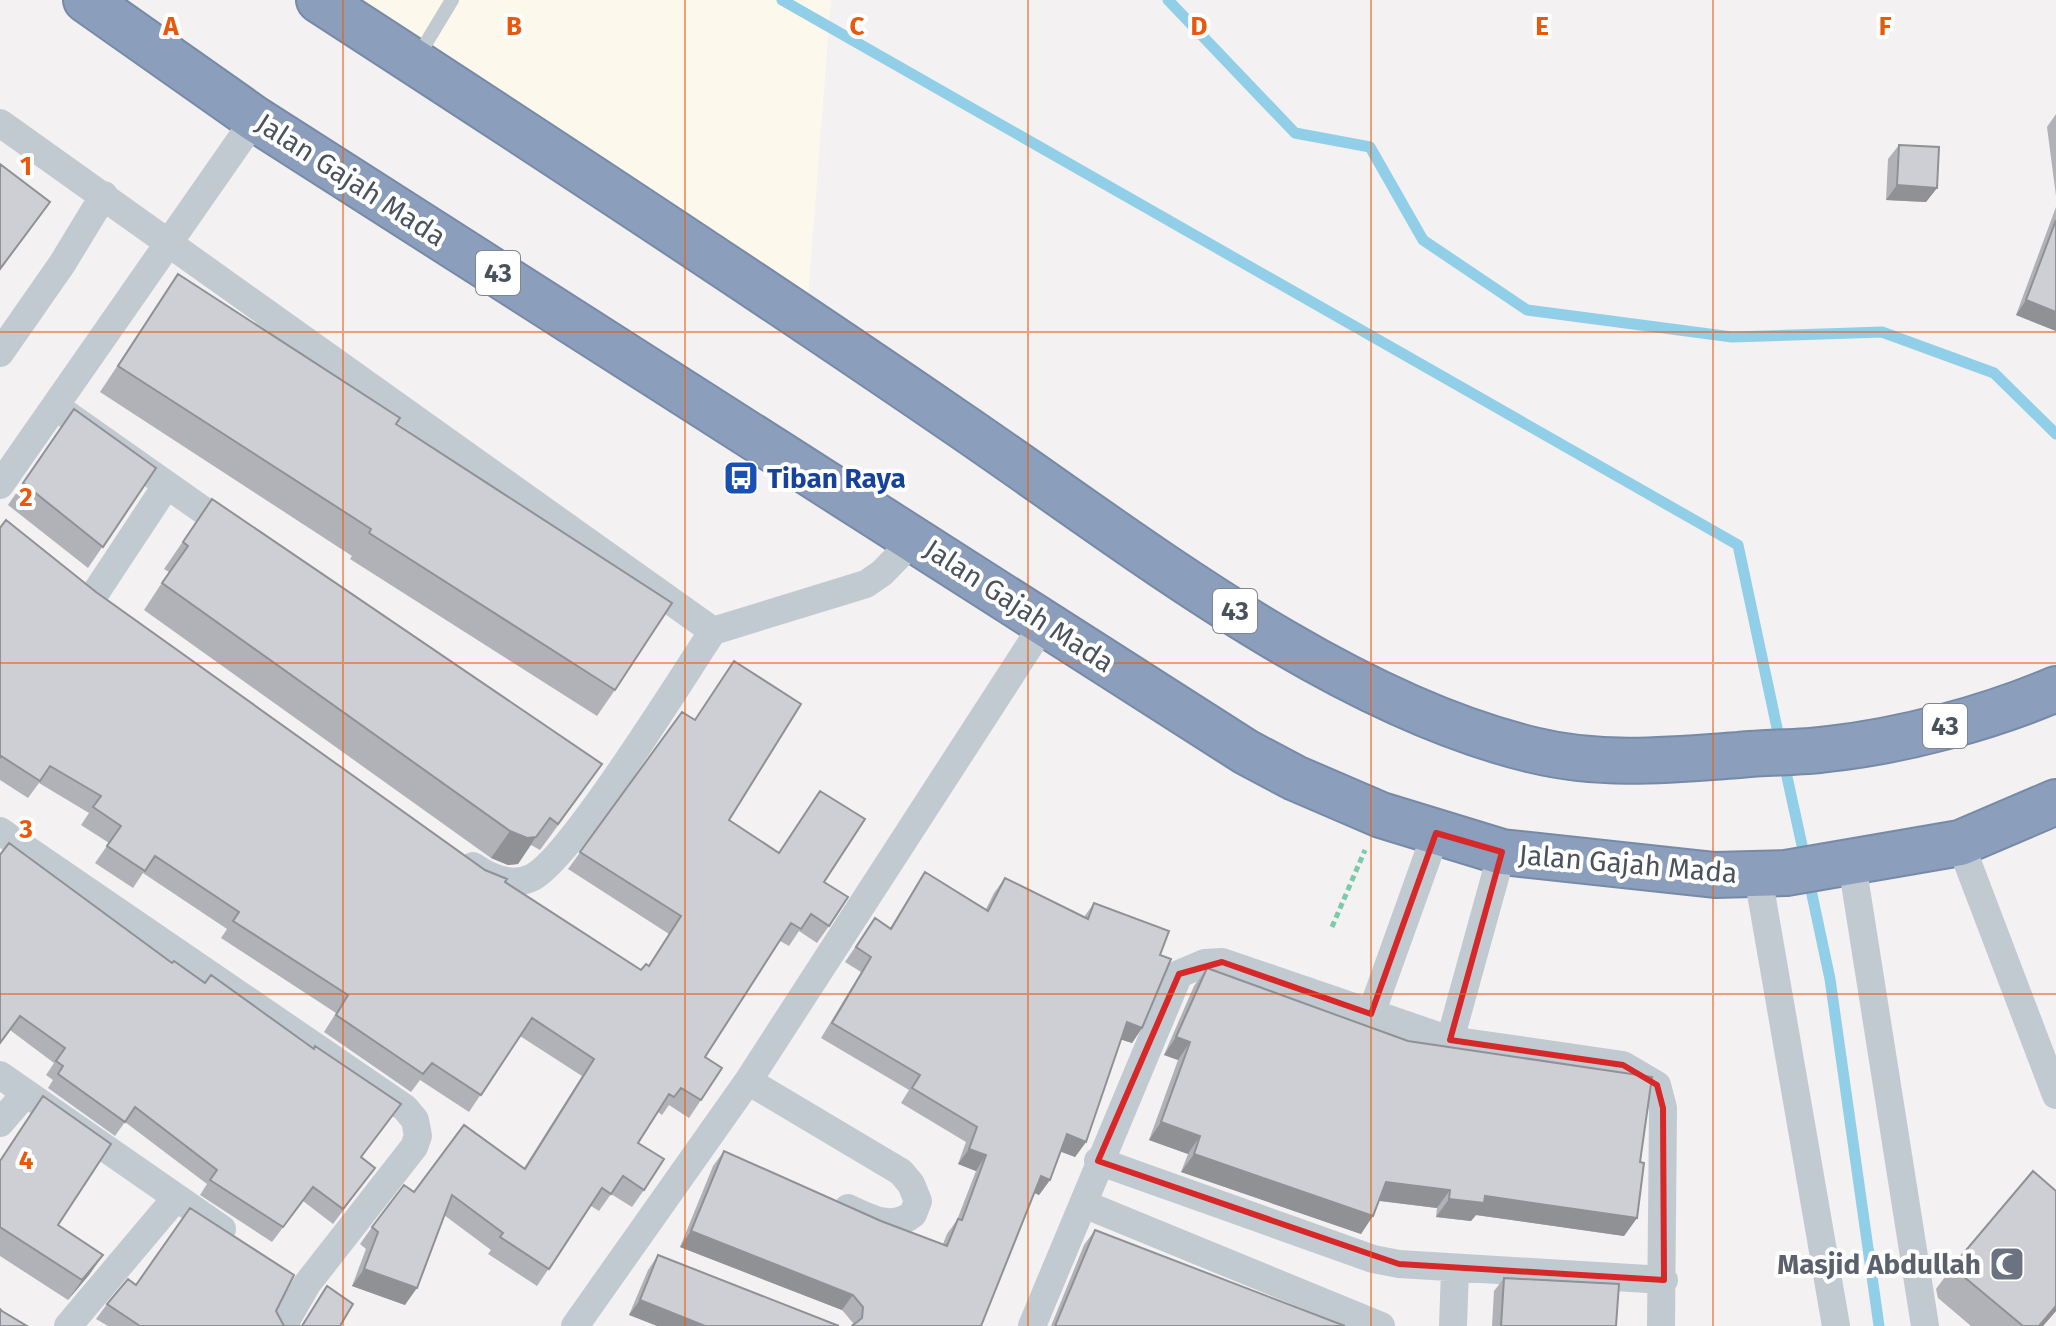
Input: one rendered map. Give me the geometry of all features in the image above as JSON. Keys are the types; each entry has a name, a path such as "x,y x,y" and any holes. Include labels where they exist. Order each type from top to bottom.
{"highway":[{"name":"Jalan Gajah Mada","path":"86,0 255,119 1246,752 1295,778 1381,815 1502,852 1671,872 1772,875 1960,843 2056,802"},
{"name":"43","path":"319,0 801,316 1220,602 1324,663 1420,713 1531,750 1583,759 1642,762 1830,749 1966,722 2056,689"}],"street":[{"path":"0,485 255,119"},
{"path":"0,123 713,631"},
{"path":"0,353 62,264 104,195"},
{"path":"55,406 257,548"},
{"path":"94,595 166,486"},
{"path":"457,855 483,873 506,882 528,880 547,869 608,786 713,631 866,584 882,573 915,539"},
{"path":"70,576 119,613"},
{"path":"575,1326 748,1081 1045,622"},
{"path":"582,769 608,786"},
{"path":"0,831 405,1108 415,1120 418,1136 399,1170 307,1284 283,1326"},
{"path":"1371,1014 1436,833"},
{"path":"1960,843 2056,1094"},
{"path":"1450,1040 1502,852"},
{"path":"1848,864 1925,1326"},
{"path":"1772,875 1836,1326"},
{"path":"1032,1326 1084,1204 1098,1161 1179,974 1188,968 1222,962 1450,1040 1623,1065 1657,1085 1663,1108 1664,1280 1661,1326"},
{"path":"0,1075 175,1199 241,1241"},
{"path":"748,1081 901,1172 911,1184 918,1201 913,1214 893,1223 877,1221 819,1196"},
{"path":"0,1123 25,1094"},
{"path":"705,1144 734,1157"},
{"path":"1098,1161 1373,1259 1455,1270 1664,1280"},
{"path":"68,1326 175,1199"},
{"path":"1084,1204 1381,1326"},
{"path":"632,1246 661,1257"},
{"path":"280,1267 307,1284"},
{"path":"1453,1326 1455,1270"}],"lane":[{"path":"415,62 452,0"}],"path":[{"path":"1332,927 1381,815"}],"highlighted area":[{"path":"1436,833 1502,852 1450,1040 1623,1065 1657,1085 1663,1108 1664,1280 1399,1264 1098,1161 1179,974 1222,962 1371,1014"}],"shaded area":[{"path":"331,0 831,0 807,310"}],"building":[{"path":"1899,145 1939,147 1937,188 1897,185"},
{"path":"0,164 50,202 0,269"},
{"path":"2056,220 2056,312 2026,300"},
{"path":"178,274 400,418 396,424 672,603 615,690 369,533 371,529 118,366"},
{"path":"74,409 156,468 103,547 23,483"},
{"path":"212,499 602,764 558,824 550,818 536,837 527,838 510,831 162,583 188,546 183,542"},
{"path":"6,520 96,592 485,870 507,879 505,882 641,970 646,964 649,966 681,916 580,852 682,712 695,720 734,661 801,704 729,820 779,853 820,791 865,819 824,882 848,897 829,926 811,914 801,929 791,923 705,1057 722,1068 701,1100 681,1088 674,1097 669,1094 638,1143 664,1159 644,1190 623,1176 611,1194 602,1188 549,1269 500,1237 503,1233 452,1195 417,1288 364,1269 378,1232 372,1227 404,1185 414,1192 464,1125 525,1169 594,1059 532,1018 481,1095 432,1063 423,1074 336,1015 348,995 233,921 239,912 155,856 145,871 107,846 121,826 93,807 101,796 50,766 40,781 0,758 0,528"},
{"path":"9,843 172,963 174,961 205,983 211,975 314,1049 315,1046 401,1104 361,1157 375,1168 343,1209 313,1187 283,1227 210,1180 217,1170 135,1107 125,1122 58,1074 63,1066 56,1061 65,1048 20,1016 0,1043 0,855"},
{"path":"925,872 988,911 1005,878 1088,919 1094,903 1169,931 1160,955 1171,959 1142,1028 1127,1022 1086,1142 1067,1134 1050,1180 1041,1176 981,1326 852,1326 862,1318 863,1307 853,1295 691,1231 724,1151 881,1221 947,1246 958,1219 962,1220 986,1155 969,1149 977,1127 912,1088 920,1075 832,1023 871,957 856,947 875,918 891,929"},
{"path":"1207,968 1408,1041 1652,1077 1640,1162 1644,1163 1637,1218 1485,1196 1484,1203 1449,1199 1450,1190 1386,1182 1373,1216 1194,1154 1200,1136 1161,1122 1190,1042 1176,1037"},
{"path":"43,1096 111,1144 58,1225 103,1255 82,1280 0,1227 0,1161"},
{"name":"Masjid Abdullah","path":"2033,1171 2056,1191 2056,1306 2039,1326 2023,1326 1957,1271 1956,1262"},
{"path":"190,1208 294,1275 276,1311 284,1326 140,1326 107,1304 128,1279 136,1285"},
{"path":"1095,1230 1345,1326 1055,1326"},
{"path":"658,1255 839,1326 705,1326 640,1300"},
{"path":"1504,1278 1619,1284 1616,1326 1501,1326"},
{"path":"327,1286 353,1304 340,1326 302,1326"},
{"path":"0,1309 2,1311 27,1326 0,1326"}],"waterway":[{"path":"782,0 1738,545 1780,742"},
{"path":"1168,0 1295,133 1370,147 1423,240 1527,310 1732,337 1882,332 1994,373 2056,434"},
{"path":"1784,763 1805,859"},
{"path":"1808,876 1830,979 1879,1326"}],"place":[{"name":"Tiban Raya","path":"741,478"},
{"name":"Masjid Abdullah","path":"2007,1264"}]}
